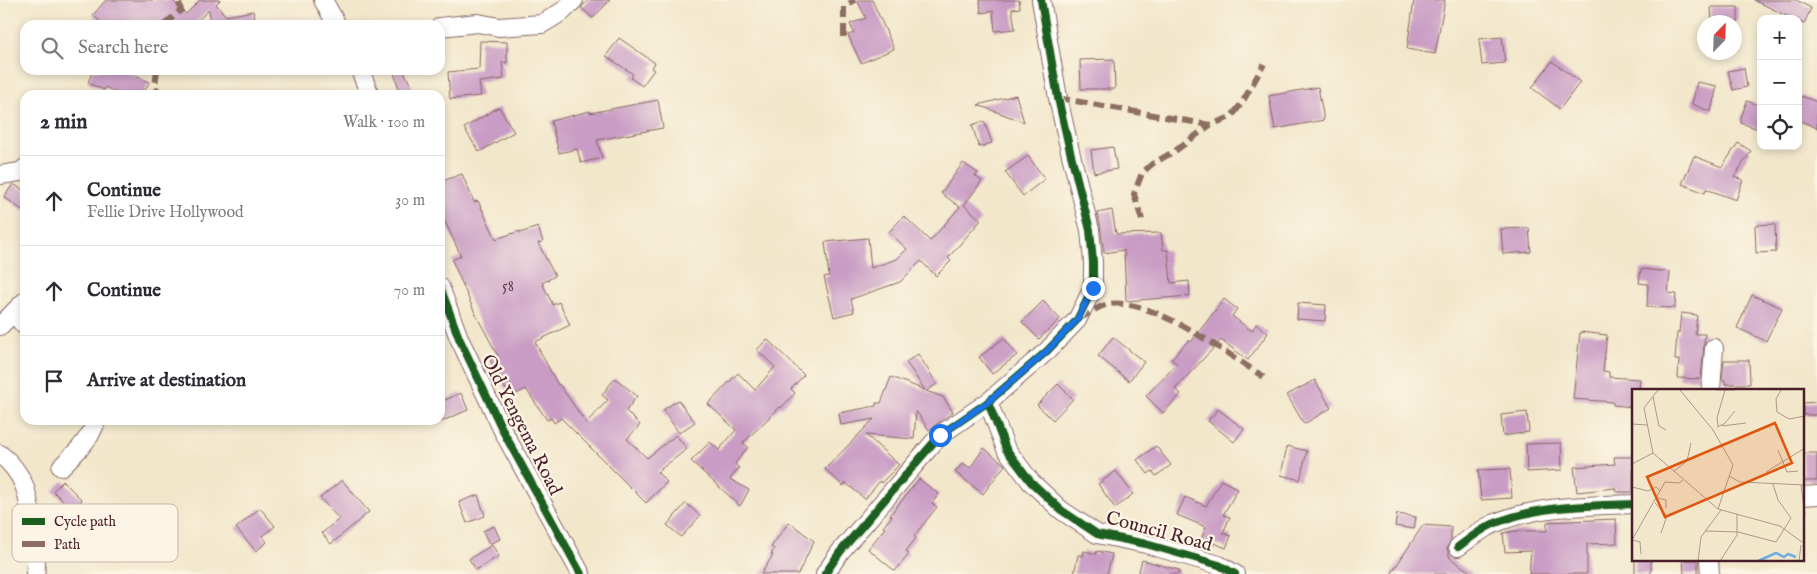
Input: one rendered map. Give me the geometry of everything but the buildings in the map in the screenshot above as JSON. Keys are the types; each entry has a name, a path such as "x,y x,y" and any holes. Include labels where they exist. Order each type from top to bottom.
{"street":[{"path":"324,0 334,20"},
{"path":"445,26 478,23 499,27 542,24 563,11 574,0"},
{"path":"825,574 840,552 940,435 988,402 1046,352 1077,320 1093,288 1090,230 1058,98 1041,0"},
{"path":"362,75 368,90"},
{"path":"0,175 20,172"},
{"name":"Old Yengema Road","path":"445,301 458,338 500,425 581,574"},
{"path":"0,326 20,306"},
{"path":"20,306 17,317 20,320"},
{"path":"1711,389 1714,348"},
{"name":"Council Road","path":"988,402 1006,450 1031,482 1061,510 1096,534 1146,544 1219,565 1235,574"},
{"path":"61,467 90,436 95,425"},
{"path":"0,454 10,463 24,484 28,504"},
{"path":"1804,496 1817,495"},
{"path":"1458,547 1492,524 1534,512 1555,508 1632,504"}],"marked path":[{"path":"170,20 181,10 178,0"},
{"path":"844,37 844,7 855,0"},
{"path":"1058,98 1210,125 1231,117 1242,103 1264,64"},
{"path":"156,75 155,86 157,90"},
{"path":"1142,220 1134,194 1142,173 1152,164 1175,151 1210,125"},
{"path":"1079,319 1098,308 1110,304 1127,304 1147,310 1168,318 1210,342 1264,377"}],"cycle path":[{"path":"825,574 840,552 940,435 988,402 1047,351 1077,320 1093,288 1090,230 1058,98 1041,0"},
{"path":"445,300 459,338 504,433 581,574"},
{"path":"988,402 1006,449 1031,482 1061,510 1097,534 1146,544 1219,565 1235,574"},
{"path":"1458,547 1493,524 1527,513 1580,506 1632,504"}],"route":[{"path":"940,435 988,402 1046,352 1077,320 1093,288"}]}
